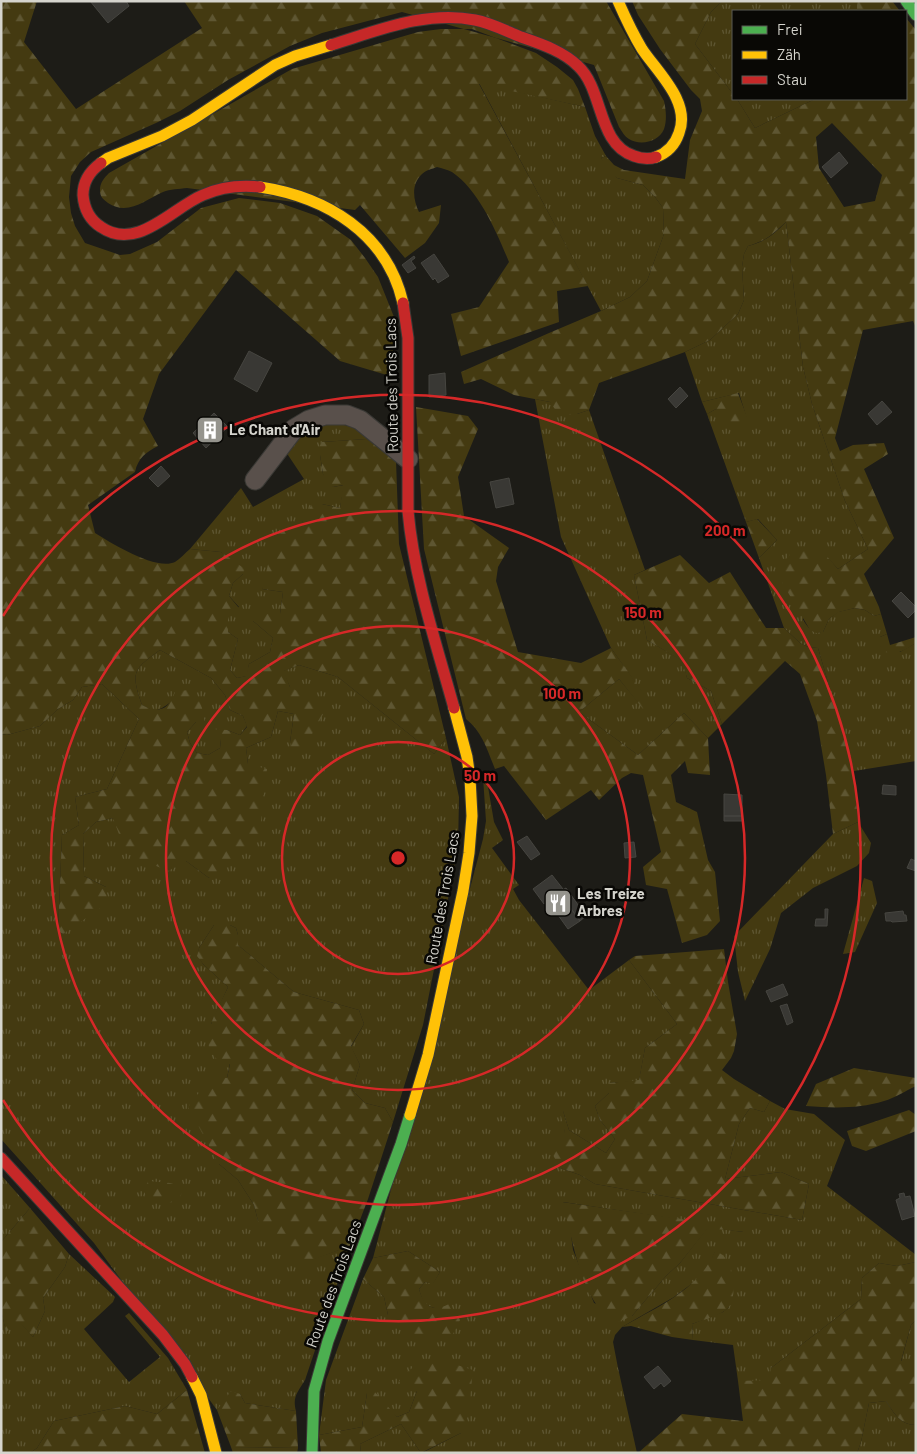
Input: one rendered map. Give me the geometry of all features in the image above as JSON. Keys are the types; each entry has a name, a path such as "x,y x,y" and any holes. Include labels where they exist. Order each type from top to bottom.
{"street":[{"name":"Route des Trois Lacs","path":"312,1453 314,1391 328,1341 401,1144 428,1055 463,891 471,835 472,797 467,757 424,599 410,532 408,511 408,338 405,311 396,281 380,251 369,238 348,220 326,207 265,188 231,187 203,195 172,212 146,230 128,235 114,234 98,225 91,218 84,196 84,183 97,165 108,158 182,126 256,77 299,54 407,23 457,16 478,20 560,52 578,66 587,77 608,133 615,145 633,157 646,159 658,157 677,140 682,127 682,112 678,102 644,52 618,1"},
{"path":"906,1 916,15"},
{"path":"255,480 294,429 309,420 325,415 347,415 360,420 408,459"},
{"path":"1,1158 163,1335 185,1364 201,1396 216,1453"}],"green space":[{"path":"1,1 37,1 24,42 76,109 202,28 184,1 606,1 664,101 666,122 664,129 658,137 649,142 633,141 623,133 594,65 402,12 322,33 290,46 228,80 180,111 91,152 80,162 71,176 69,197 71,213 75,226 85,243 120,255 130,254 157,242 201,208 239,198 280,203 317,216 351,240 378,277 394,317 395,334 390,376 340,361 236,270 159,374 143,419 158,446 143,456 135,472 88,505 95,533 134,555 157,563 167,564 175,562 190,549 221,552 245,569 243,574 233,583 229,596 239,608 228,613 228,632 238,639 230,670 237,678 246,676 249,664 270,652 273,638 253,621 254,614 280,614 283,592 262,589 274,540 290,523 302,522 312,504 340,508 343,485 333,487 327,485 320,455 317,451 322,442 367,439 396,461 399,544 446,738 434,754 338,677 299,665 284,671 290,687 327,707 304,749 295,753 290,742 294,714 278,711 271,737 246,748 248,764 267,769 259,839 209,878 186,861 168,871 126,853 113,818 96,822 83,834 84,876 106,887 107,898 102,907 63,934 58,931 62,835 79,825 75,797 107,789 139,719 102,684 82,687 73,700 58,709 40,726 7,735 1,734","holes":["160,650 211,678 225,695 230,710 243,716 247,727 240,735 227,730 212,729 208,733 221,739 220,748 208,755 197,753 190,743 187,732 196,722 205,723 202,707 196,697 187,690 175,692 170,703 162,709 148,708 142,705 135,679 139,668"]},
{"path":"632,1 722,1 711,12 695,44 732,93 732,100 738,100 755,128 813,100 907,100 907,19 916,30 916,328 913,321 863,330 835,438 840,451 853,445 884,443 888,454 864,469 894,538 864,574 881,614 874,616 865,610 855,608 839,612 829,619 823,632 816,633 810,630 779,577 786,559 790,554 801,548 807,547 818,550 838,569 868,549 845,501 812,404 803,367 786,222 768,237 748,246 744,254 742,267 744,300 738,314 710,340 685,352 599,383 589,410 577,414 559,415 550,402 514,395 481,379 464,384 461,372 630,297 647,281 664,234 663,208 643,185 617,178 607,170 601,158 606,156 614,165 624,170 685,179 690,140 702,111 700,99 660,49 638,15","holes":["832,123 882,175 875,201 844,207 819,168 816,137"]},
{"path":"722,1 857,1 857,10 732,10 732,93 695,44 711,12"},
{"path":"857,1 892,1 899,10 857,10"},
{"path":"441,29 472,29 536,53 573,80 578,89 585,107 479,84 588,286 557,291 559,322 461,356 451,314 479,307 509,262 493,226 479,201 462,180 452,172 441,168 437,167 422,174 416,182 414,192 419,212 441,205 439,223 425,243 405,258 360,205 355,210 187,188 166,191 136,205 122,208 108,203 101,196 101,185 109,173 292,69 418,32"},
{"path":"479,83 585,107 595,136 606,156 601,158 617,178 643,185 663,208 664,234 647,281 630,297 601,311"},
{"path":"738,100 813,100 755,128"},
{"path":"786,222 803,367 812,404 845,501 868,549 838,569 820,552 806,547 803,620 811,630 823,632 829,619 838,612 855,608 865,610 874,616 881,614 887,634 880,637 880,646 900,652 916,643 916,761 854,771 818,648 808,647 800,643 784,628 759,558 777,540 758,519 746,522 707,414 716,409 748,422 739,393 702,402 685,352 710,340 738,314 744,300 742,267 744,254 748,246 769,237"},
{"path":"738,393 749,422 731,431 716,409 707,414 702,402"},
{"path":"535,399 550,402 577,414 589,410 645,570 634,575 647,640 683,661 687,678 711,691 722,724 708,738 684,713 638,755 579,712 619,679 643,708 649,702 611,648 561,537"},
{"path":"416,407 468,416 478,429 458,477 464,516 509,548 498,567 496,581 518,652 581,663 611,648 650,702 643,709 619,679 579,712 638,755 684,713 708,738 710,775 688,773 685,761 671,775 676,802 697,812 708,860 715,872 720,921 707,935 682,943 667,889 646,885 643,867 661,852 643,775 631,773 622,778 599,800 591,790 546,820 504,766 495,769 476,729 466,719 424,549"},
{"path":"326,424 349,426 367,439 322,442 320,455 323,474 333,487 344,485 340,508 322,504 302,522 262,589 283,592 280,614 253,621 273,638 270,652 249,664 247,676 237,678 230,670 238,639 228,632 228,612 239,607 229,596 233,583 243,574 221,552 190,549 241,488 253,507 304,479 286,452 306,430"},
{"path":"757,519 777,540 759,558 746,522"},
{"path":"680,555 709,583 730,572 766,628 784,628 800,643 808,647 818,648 854,771 858,822 833,834 817,721 800,674 785,661 722,724 711,691 687,678 682,661 647,640 634,575"},
{"path":"887,634 890,645 916,637 916,643 900,652 882,651 880,637"},
{"path":"160,650 211,678 225,695 230,710 243,716 247,726 240,735 227,730 221,739 220,748 208,755 197,753 190,743 187,732 196,722 205,722 171,702 157,710 142,705 136,686 136,673 144,663"},
{"path":"299,665 338,677 434,754 446,738 459,797 458,848 423,1025 393,1122 385,1108 365,1103 352,1090 360,1065 351,1047 364,1024 359,1010 294,992 238,945 236,928 230,925 214,925 199,948 198,956 203,964 228,987 211,1024 230,1063 219,1164 238,1180 254,1205 258,1221 300,1214 299,1264 350,1246 305,1380 295,1398 296,1411 245,1403 240,1394 217,1410 94,1243 1,1139 1,734 7,735 40,726 58,709 73,700 82,687 102,684 139,719 107,789 75,797 79,825 62,835 58,931 63,934 106,887 84,876 83,834 96,822 113,818 186,861 209,878 248,764 246,748 271,737 278,711 294,714 290,742 304,749 290,687 283,671"},
{"path":"486,775 494,822 503,840 492,848 519,885 513,889 519,900 589,990 629,960 677,1024 645,1048 639,1081 609,1083 609,1093 595,1106 600,1120 615,1139 606,1153 569,1130 563,1111 565,1133 560,1168 580,1175 595,1184 802,1220 809,1184 781,1172 725,1179 739,1124 750,1108 764,1112 770,1101 785,1109 814,1114 845,1140 827,1186 916,1255 916,1262 897,1266 879,1263 862,1278 861,1299 771,1368 771,1381 738,1381 733,1345 693,1340 692,1324 723,1312 729,1307 715,1252 710,1263 698,1279 674,1297 622,1327 615,1335 613,1342 637,1453 422,1453 461,1433 417,1391 409,1412 397,1417 367,1393 362,1427 319,1435 326,1380 363,1279 384,1297 388,1315 441,1309 426,1304 419,1289 425,1282 433,1283 440,1272 408,1251 373,1258 483,839 486,821 483,777","holes":["563,1202 744,1229 743,1232 708,1227 680,1263 666,1276 632,1316 594,1303 573,1250 570,1227"]},
{"path":"858,822 871,843 869,853 857,866 813,888 781,913 770,949 745,1001 738,972 734,936 833,834"},
{"path":"864,878 872,881 877,903 855,952 843,954"},
{"path":"221,924 236,928 238,945 294,992 359,1010 364,1024 351,1046 360,1065 352,1090 365,1103 385,1108 393,1122 368,1199 350,1246 299,1265 292,1251 258,1221 254,1205 238,1180 219,1164 188,1107 211,1077 227,1078 230,1064 218,1061 209,1047 208,1040 214,1016 228,987 197,956 199,948 214,925"},
{"path":"724,949 737,1034 734,1051 722,1070 770,1101 764,1112 750,1108 739,1124 725,1179 781,1172 809,1184 802,1220 595,1184 580,1175 560,1168 553,1155 550,1138 565,1133 560,1112 563,1111 569,1130 606,1153 615,1139 600,1120 595,1106 609,1093 609,1083 639,1080 645,1048 677,1024 629,960 635,956"},
{"path":"854,1068 916,1078 916,1086 888,1100 874,1104 855,1107 806,1106 816,1084"},
{"path":"909,1110 916,1115 916,1131 866,1151 852,1146 847,1131"},
{"path":"1,1175 30,1208 1,1242"},
{"path":"148,1181 180,1186 182,1191 180,1199 164,1203 151,1200 144,1191"},
{"path":"562,1202 745,1228 744,1232 708,1228 680,1263 666,1276 632,1316 616,1323 604,1313 588,1290 579,1265"},
{"path":"30,1208 69,1254 65,1267 43,1298 45,1311 33,1337 19,1322 6,1332 1,1310 1,1242"},
{"path":"408,1251 440,1272 433,1284 425,1282 419,1289 423,1300 433,1308 449,1304 460,1320 452,1336 420,1339 399,1326 388,1315 384,1297 363,1279 373,1258"},
{"path":"715,1251 726,1258 731,1270 734,1284 733,1298 725,1311 692,1324 693,1340 672,1337 631,1326 622,1327 663,1304 688,1287 708,1265"},
{"path":"69,1254 115,1297 113,1302 84,1329 129,1382 160,1357 125,1316 129,1313 168,1358 187,1390 157,1414 125,1406 54,1421 37,1448 30,1453 5,1453 1,1450 1,1310 6,1331 19,1321 33,1337 45,1311 43,1298 65,1267"},
{"path":"916,1262 916,1320 911,1325 901,1361 916,1361 916,1425 902,1421 886,1401 869,1403 857,1453 638,1453 682,1414 743,1421 738,1381 771,1380 771,1368 861,1299 862,1278 879,1263 897,1266"},
{"path":"916,1320 916,1361 901,1362 911,1325"},
{"path":"438,1359 473,1370 468,1415 461,1433 421,1453 401,1424 360,1444 361,1453 321,1453 319,1435 362,1427 367,1393 374,1391 397,1417 409,1412 417,1391 399,1382 410,1369"},
{"path":"187,1390 205,1453 30,1453 37,1448 54,1421 125,1406 157,1414"},
{"path":"231,1391 240,1394 245,1403 296,1411 298,1448 231,1447 217,1410"},
{"path":"886,1401 902,1421 916,1425 916,1453 857,1453 869,1403"},
{"path":"401,1424 421,1453 361,1453 360,1444"},
{"path":"231,1447 298,1448 297,1453 233,1453"}],"building":[{"path":"90,1 126,1 129,6 108,23"},
{"path":"839,152 848,163 831,178 822,167"},
{"path":"434,254 449,276 438,283 435,278 433,280 421,263"},
{"path":"414,256 415,258 411,261 416,268 408,273 402,265"},
{"path":"249,351 272,363 257,392 234,379"},
{"path":"445,373 446,395 429,397 429,375"},
{"path":"680,387 688,396 676,408 668,399"},
{"path":"882,401 892,412 877,425 868,414"},
{"name":"Le Chant d'Air","path":"214,413 228,427 206,448 193,433"},
{"path":"161,466 170,476 158,487 149,478"},
{"path":"509,478 514,504 496,508 490,482"},
{"path":"901,592 916,607 916,610 908,618 892,601"},
{"path":"883,785 896,786 896,795 882,794"},
{"path":"724,794 742,795 742,816 724,816"},
{"path":"724,816 742,816 742,821 724,821"},
{"path":"527,836 540,854 531,860 517,842"},
{"path":"634,842 636,857 625,858 624,843"},
{"path":"911,859 916,861 916,871 907,868"},
{"name":"Les Treize Arbres","path":"552,875 563,889 559,892 580,921 568,929 548,901 544,904 533,889"},
{"path":"566,888 586,916 580,921 559,892"},
{"path":"825,909 828,909 827,926 815,926 816,919 825,919"},
{"path":"903,911 907,921 886,921 885,913"},
{"path":"783,984 788,995 771,1002 766,991"},
{"path":"787,1004 793,1022 787,1025 780,1006"},
{"path":"904,1193 905,1197 910,1196 915,1216 902,1220 896,1200 900,1198 899,1194"},
{"path":"658,1366 671,1381 664,1387 661,1383 654,1389 644,1377"}],"traffic: fast":[{"path":"906,1 916,15"},
{"path":"312,1453 314,1391 328,1341 410,1115"}],"traffic: slow":[{"path":"618,1 642,49 671,88 681,110 682,121 673,145 656,157"},
{"path":"101,163 108,158 162,136 192,120 275,65 295,56 331,45"},
{"path":"260,187 308,200 350,222 368,238 383,257 395,278 403,303"},
{"path":"410,1115 428,1055 463,891 469,853 472,816 470,778 467,757 454,708"},
{"path":"192,1377 201,1395 216,1453"}],"traffic: jam":[{"path":"331,45 384,28 420,20 457,18 487,23 566,56 578,66 593,88 607,129 613,140 622,150 634,156 645,159 656,157"},
{"path":"101,163 90,173 83,190 83,195 86,209 94,221 101,227 114,233 128,234 141,231 154,225 191,201 210,192 231,187 260,187"},
{"path":"403,303 408,338 408,511 411,536 420,586 454,708"},
{"path":"1,1158 163,1335 185,1364 192,1377"}],"place":[{"name":"Le Chant d'Air","path":"210,430"},
{"name":"Les Treize Arbres","path":"558,903"}]}
